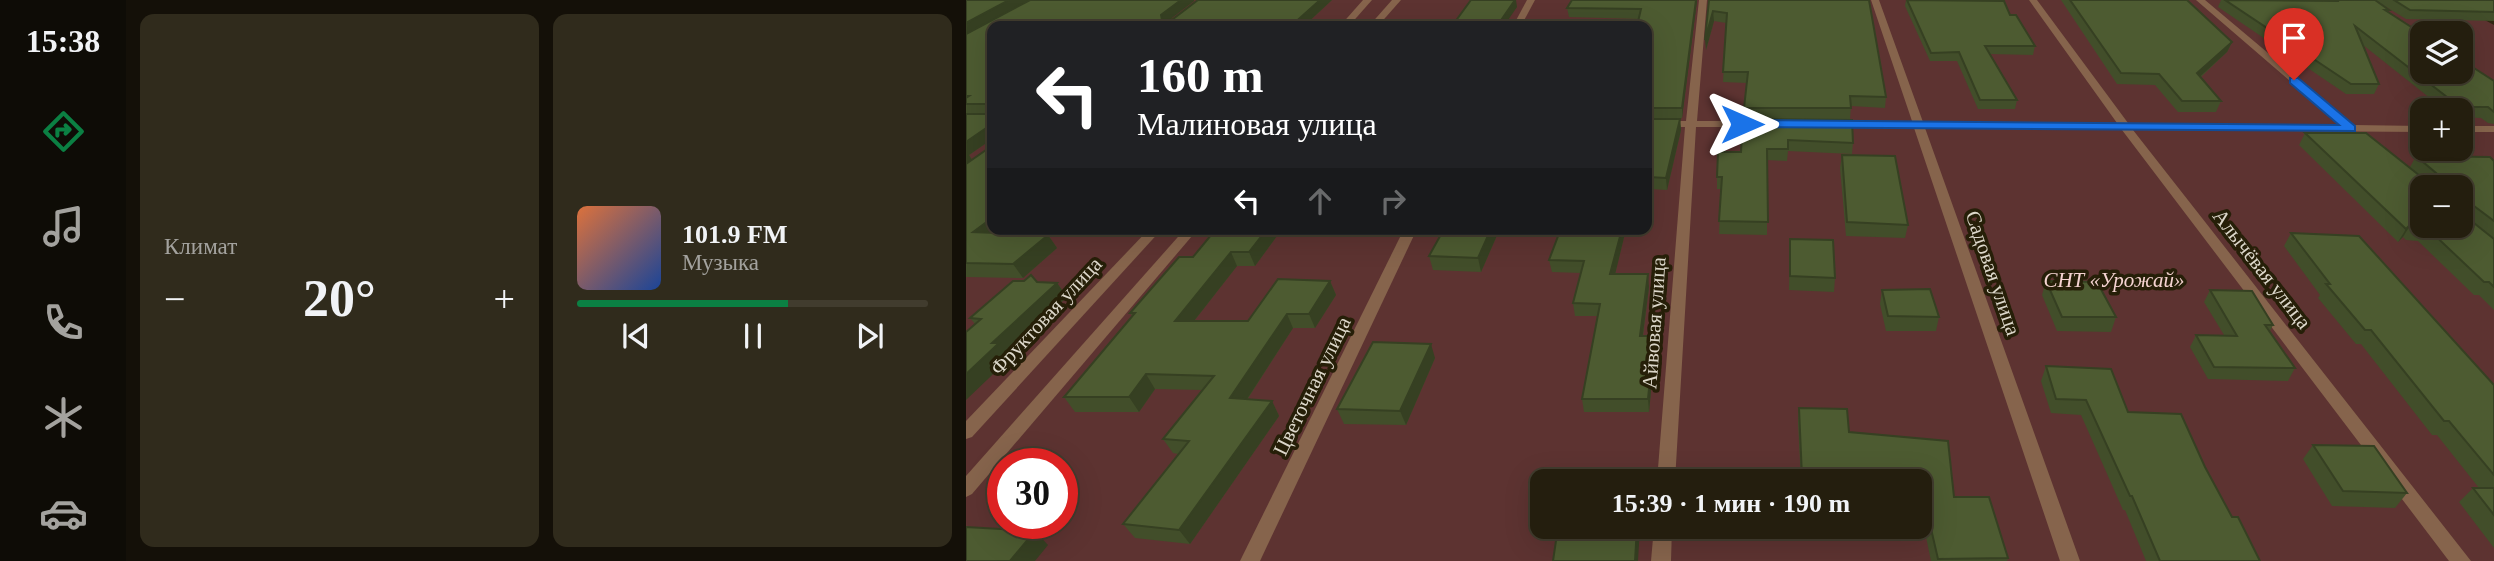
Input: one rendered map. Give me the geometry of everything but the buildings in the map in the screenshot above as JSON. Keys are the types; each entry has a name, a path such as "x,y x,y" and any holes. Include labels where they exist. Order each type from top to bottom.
{"street":[{"path":"1349,21 1368,0"},
{"path":"1378,21 1397,0"},
{"path":"1520,21 1531,0"},
{"name":"Айвовая улица","path":"1667,469 1691,124 1703,0"},
{"name":"Садовая улица","path":"1875,0 2070,561"},
{"name":"Алычёвая улица","path":"2033,0 2124,125 2461,561"},
{"path":"2200,0 2361,137"},
{"path":"1652,124 1771,124"},
{"path":"1825,124 2410,129"},
{"path":"2473,129 2494,129"},
{"name":"Фруктовая улица","path":"966,432 1150,235"},
{"path":"966,489 1187,235"},
{"name":"Цветочная улица","path":"1250,561 1408,235"},
{"path":"1661,561 1662,539"}],"green space":[{"name":"СНТ «Урожай»","path":"966,0 2448,0 2494,25 2494,561 966,561"}],"route":[{"path":"1742,124 2351,129 2294,80"}]}
